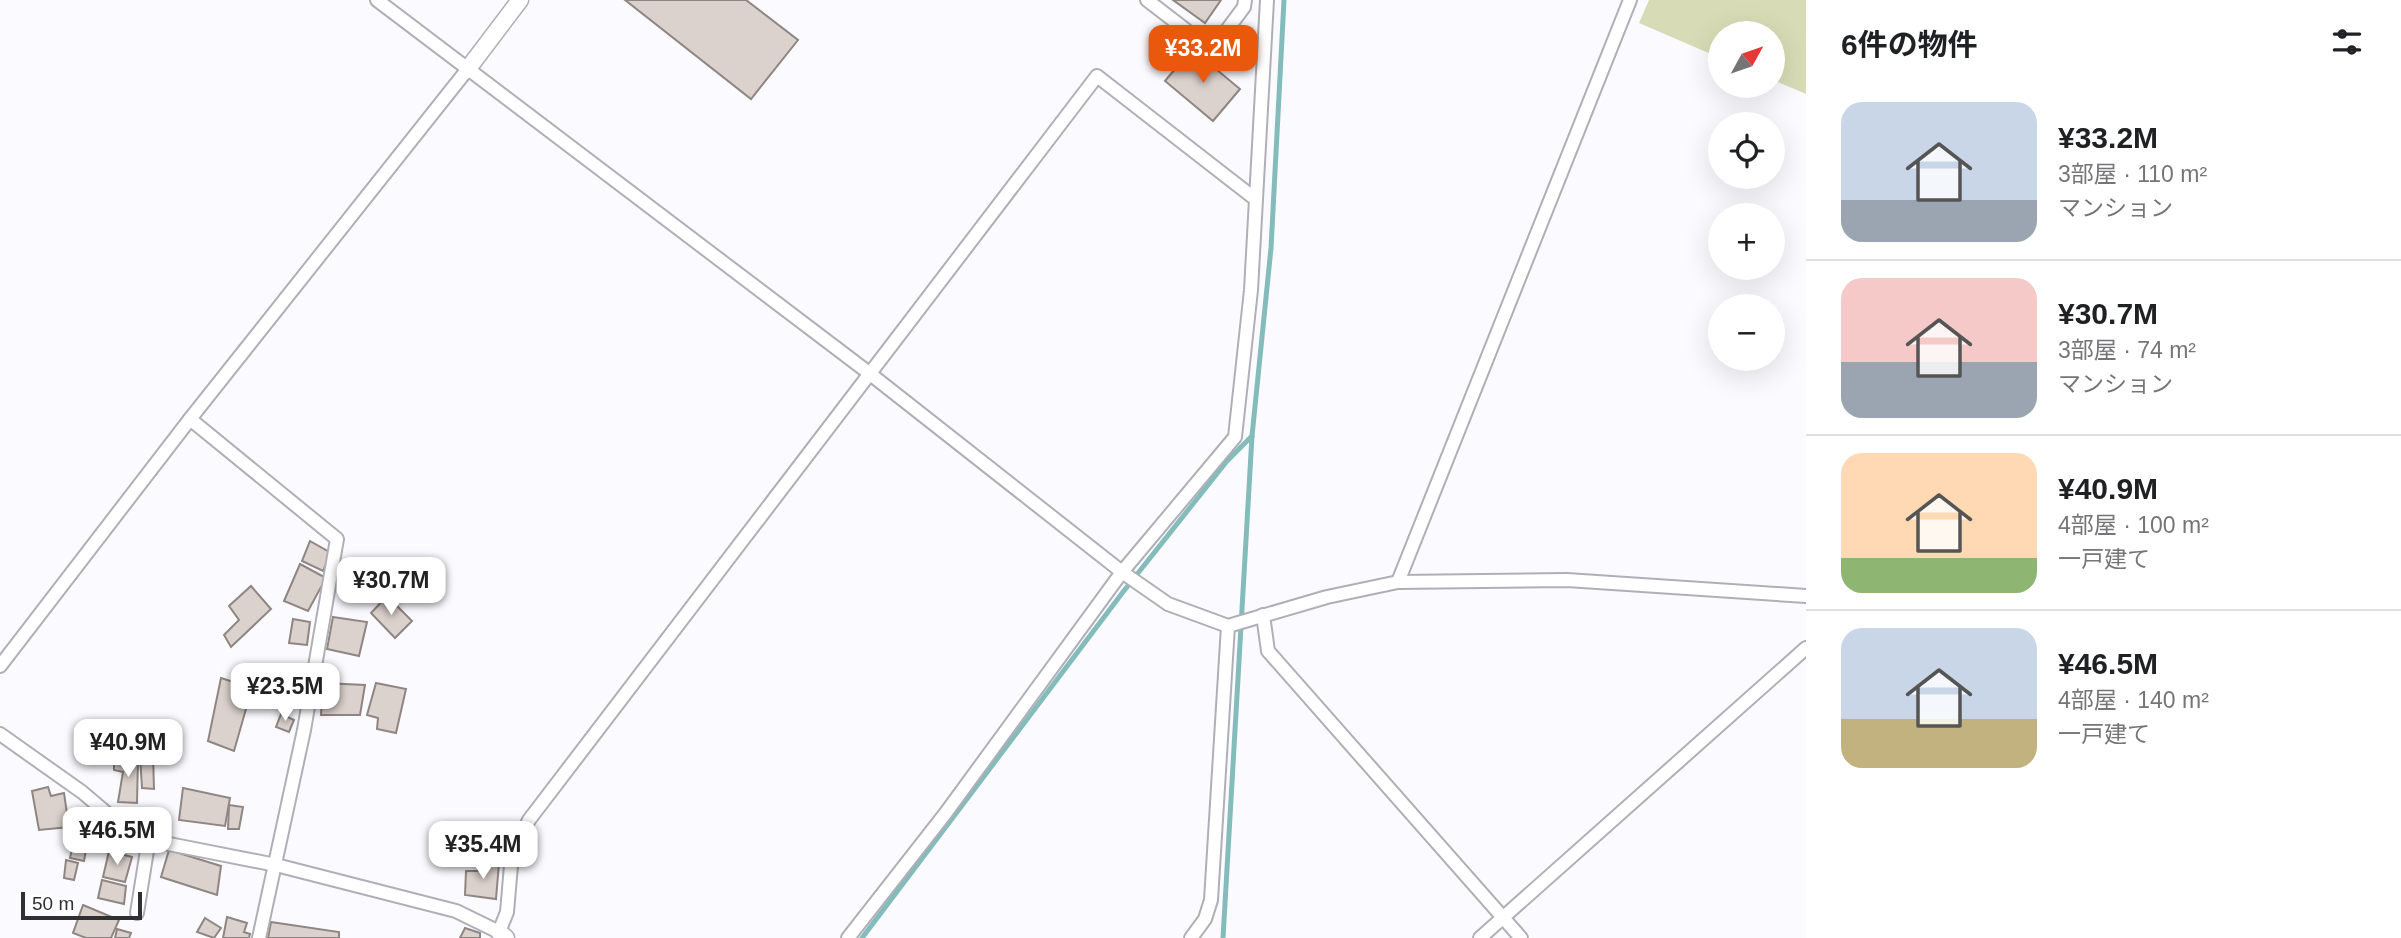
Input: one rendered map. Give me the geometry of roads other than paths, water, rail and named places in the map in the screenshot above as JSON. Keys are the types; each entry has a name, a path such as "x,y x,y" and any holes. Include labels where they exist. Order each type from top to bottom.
{"street":[{"path":"377,0 869,373 1122,572 1168,604 1228,626 1398,582 1567,580 1806,596"},
{"path":"0,666 190,419 520,0"},
{"path":"1147,0 1212,50 1244,7 1245,0"},
{"path":"848,938 945,814 1122,572 1235,437 1251,290 1267,0"},
{"path":"1398,582 1630,0"},
{"path":"0,734 82,792 128,831 456,911 498,934 507,912 512,854 529,820 1097,76 1254,198"},
{"path":"190,419 337,539 304,730 259,938"},
{"path":"1263,615 1268,651 1521,938"},
{"path":"1191,938 1205,919 1210,900 1228,626"},
{"path":"1480,938 1806,648"},
{"path":"137,913 149,838"}],"waterway":[{"path":"1223,938 1252,436 1271,248 1284,0"},
{"path":"862,938 1123,592 1227,461 1252,436"}]}
